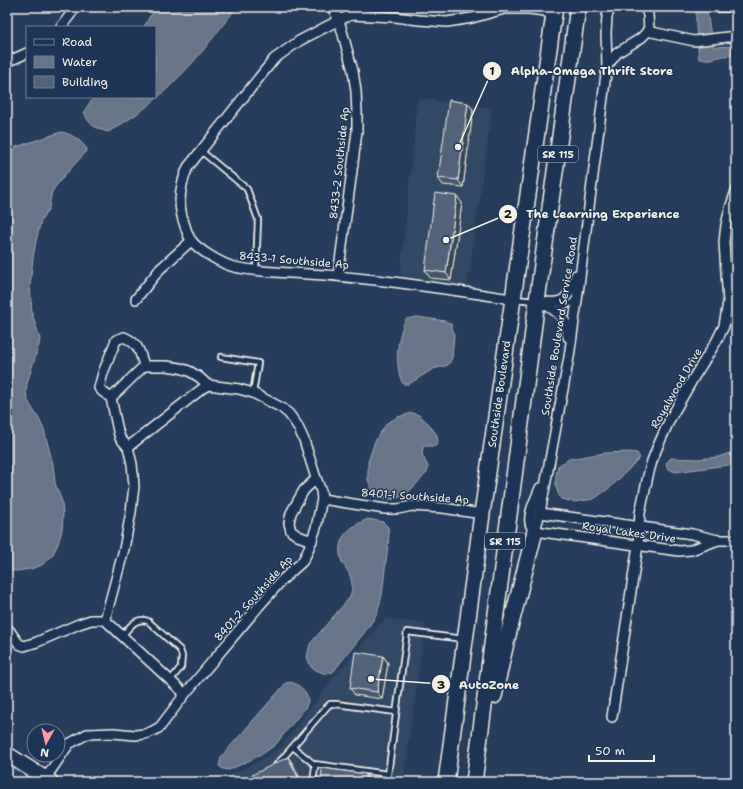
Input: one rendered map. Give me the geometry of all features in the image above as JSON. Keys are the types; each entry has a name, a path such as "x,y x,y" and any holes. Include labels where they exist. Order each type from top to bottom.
{"highway":[{"name":"SR 115","path":"474,781 537,301 578,7"},
{"name":"Southside Boulevard","path":"446,782 482,514 554,14"},
{"path":"474,781 506,643 535,531"}],"main road":[{"path":"7,754 46,781"}],"street":[{"path":"62,26 76,7"},
{"name":"8433-2 Southside Ap","path":"332,7 339,20 353,71 358,113 338,276"},
{"path":"136,299 160,269 191,241 181,216 180,206 180,193 188,167 274,59 299,41 351,15 363,7"},
{"path":"386,7 389,16"},
{"name":"Southside Boulevard Service Road","path":"535,531 540,513 568,357 583,256 607,66 607,16 611,7"},
{"path":"607,66 617,53 641,38 649,30 648,15 645,7"},
{"path":"716,7 733,7"},
{"path":"351,15 389,16 447,22 472,18 485,11 504,9 545,11 549,14 554,14"},
{"path":"647,31 694,41 734,37"},
{"path":"7,61 26,53"},
{"name":"Royalwood Drive","path":"612,717 638,545 640,513 648,476 657,448 670,419 724,326 728,302 724,242 730,208 736,191"},
{"name":"8433-1 Southside Ap","path":"191,241 216,259 232,266 256,270 416,284 513,299"},
{"path":"537,301 557,302 566,297 572,287 583,256"},
{"path":"537,301 550,307 564,320 567,327 568,357"},
{"path":"105,620 124,549 134,486 128,447 120,438 111,398 99,388 103,373 116,340 124,337 134,342 138,347 144,366"},
{"path":"111,398 144,366 166,366 180,368 194,374 208,385 128,447"},
{"name":"8401-2 Southside Ap","path":"46,781 69,744 87,734 113,733 135,735 145,734 160,727 185,694 259,606 282,580 302,562 312,541 322,500 321,491 304,440 297,425 289,414 282,408 253,393 239,389 208,385"},
{"name":"Southside Boulevard Service Road","path":"535,531 530,525 529,518 547,470"},
{"path":"312,541 298,536 291,531 289,523 291,513 304,490 316,479"},
{"name":"8401-1 Southside Ap","path":"322,500 385,509 398,509 412,506 443,508 482,514"},
{"name":"Royal Lakes Drive","path":"540,513 692,534 718,540 736,540"},
{"name":"Royal Lakes Drive","path":"535,531 679,551 691,550 718,540"},
{"path":"7,629 18,644 24,646 91,620 105,620 185,694"}],"lane":[{"path":"201,151 247,189 258,219 256,270"},
{"path":"554,311 570,304 577,297"},
{"path":"513,299 537,301"},
{"path":"221,357 258,362 253,393"},
{"path":"122,636 134,622 144,620 148,621 180,650 182,656 181,667 170,681"},
{"path":"387,782 407,632 465,639"},
{"path":"275,765 330,704 396,712"},
{"path":"293,746 314,764 388,774"},
{"path":"313,782 314,764"}],"shaded area":[{"path":"418,98 492,108 467,288 400,279"},
{"path":"385,619 425,623 403,782 198,782 207,777 226,777 266,758 282,746 331,681"}],"water":[{"path":"159,7 237,7 208,45 168,88 152,102 135,115 108,132 99,129 90,123 84,111 93,98 156,98 156,26 145,26 150,16"},
{"path":"696,7 706,7 713,47 736,46 736,55 711,59 699,59 696,28"},
{"path":"62,132 76,138 87,149 53,190 49,208 41,221 33,258 30,286 32,313 40,339 27,383 26,392 28,401 44,430 53,464 55,483 62,502 62,530 58,544 52,556 42,565 31,569 17,571 7,570 7,158 16,147"},
{"path":"417,317 445,321 451,324 454,334 452,358 448,365 433,369 409,384 403,384 398,369 400,334 406,319"},
{"path":"412,413 419,415 428,423 437,435 438,442 436,446 423,447 422,454 428,467 427,473 412,489 399,498 392,499 377,497 372,491 368,480 368,462 375,441 387,423 398,417"},
{"path":"736,450 736,464 675,472 667,468 666,463 671,458 698,459 718,457"},
{"path":"605,453 637,453 640,458 612,486 594,499 574,502 561,499 557,491 556,483 558,466 569,459"},
{"path":"368,519 383,522 388,527 389,536 382,595 377,614 333,672 326,674 311,667 307,657 310,644 350,597 352,581 349,572 342,562 340,554 341,540 344,535 354,526"},
{"path":"291,682 305,691 308,697 308,702 306,707 275,745 261,755 229,770 223,769 219,766 221,757 286,683"}],"building":[{"path":"449,100 468,103 458,180 438,178"},
{"path":"435,193 457,196 446,273 425,270"},
{"path":"355,652 383,656 377,692 350,688"},
{"path":"288,757 300,781 238,782"},
{"path":"322,768 366,774 365,782 321,782"}],"place":[{"name":"Alpha-Omega Thrift Store","path":"458,147"},
{"name":"The Learning Experience","path":"446,240"},
{"name":"AutoZone","path":"371,679"}]}
